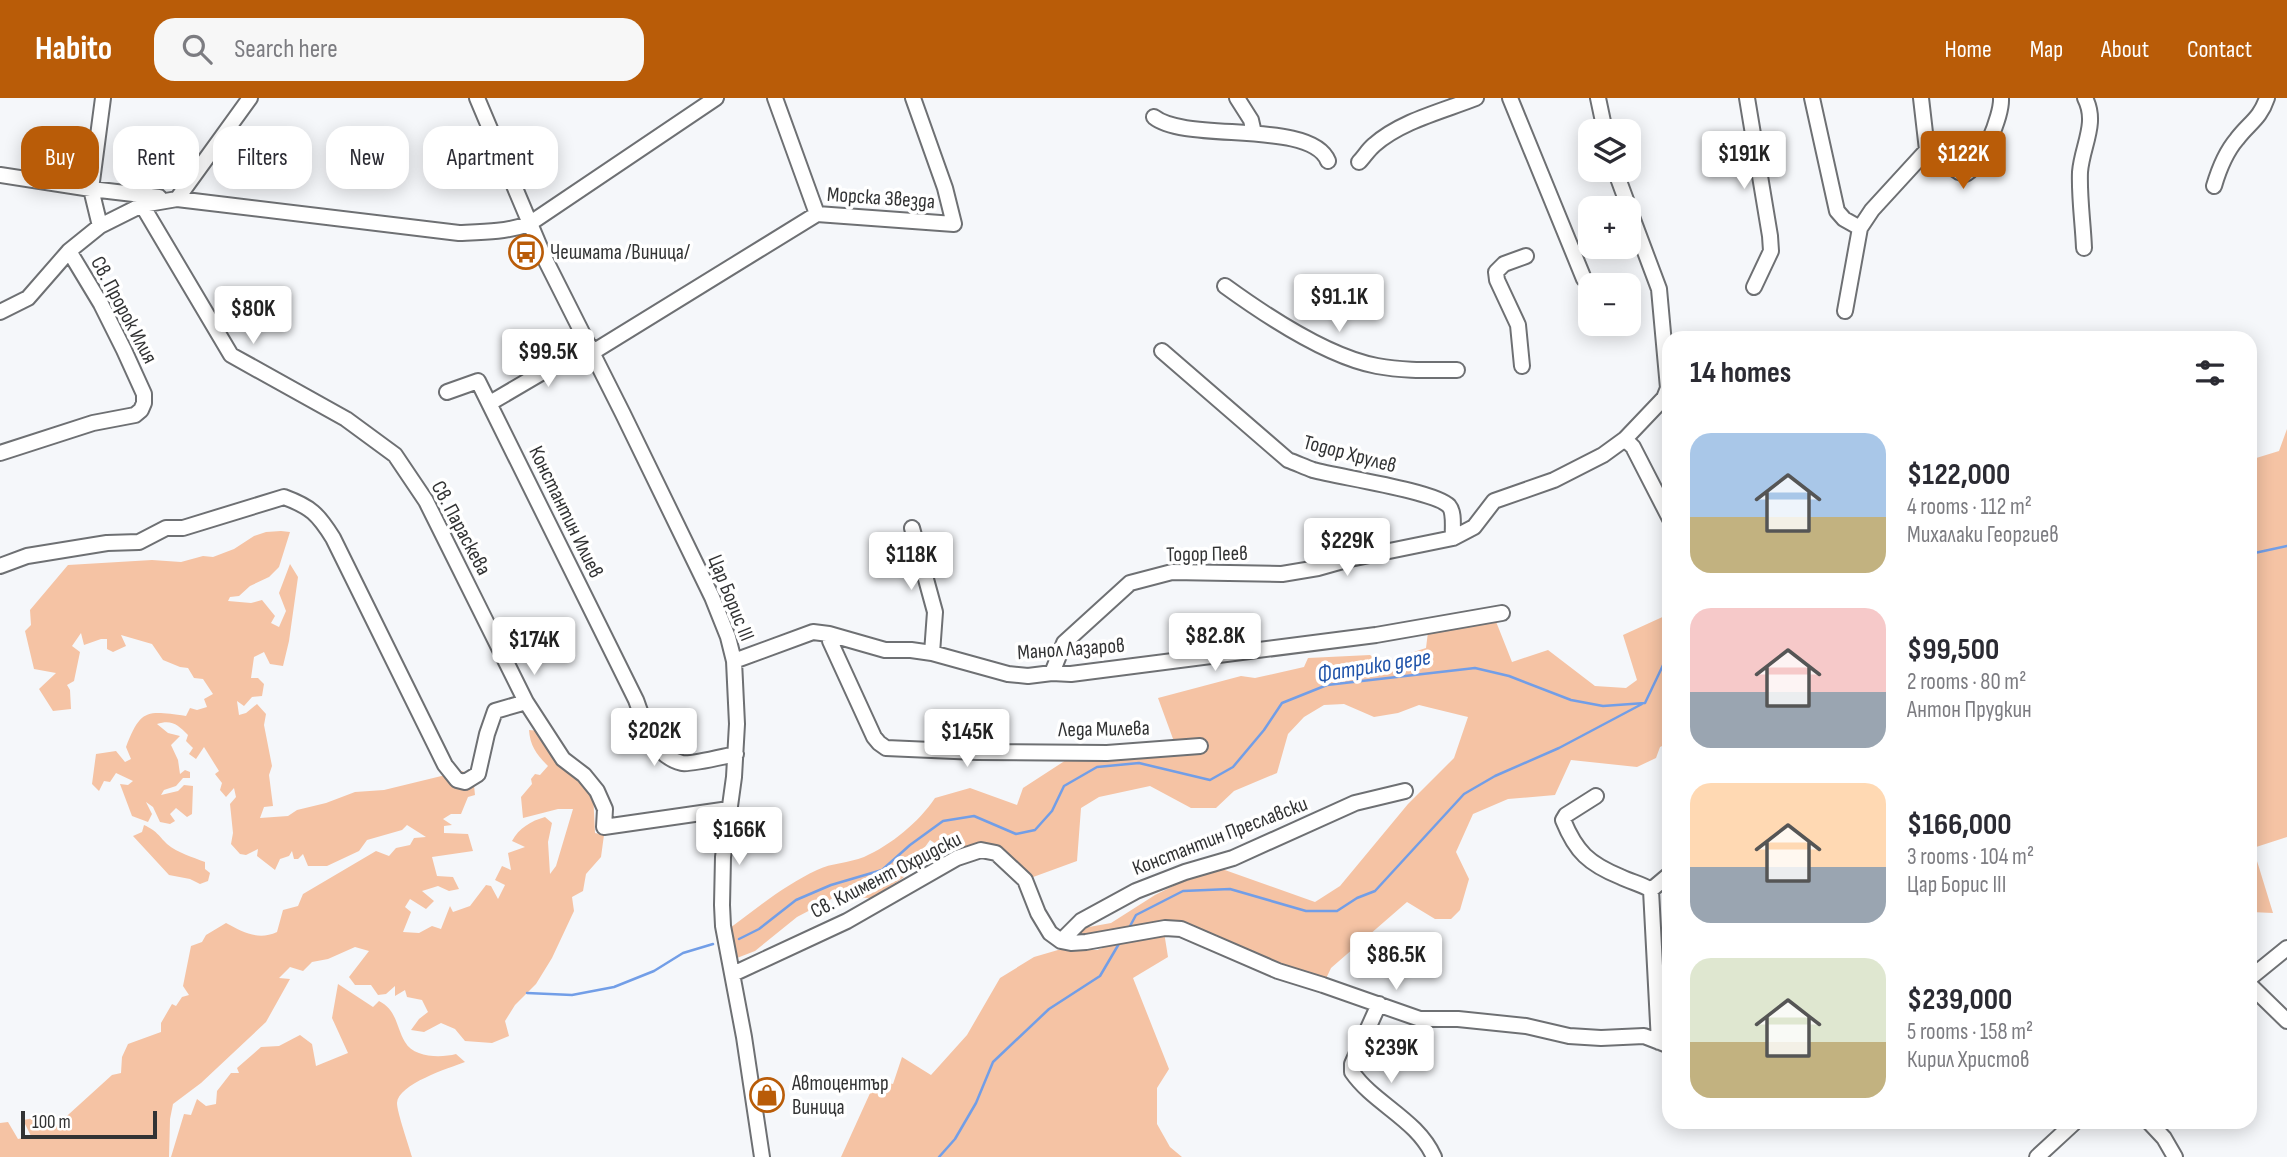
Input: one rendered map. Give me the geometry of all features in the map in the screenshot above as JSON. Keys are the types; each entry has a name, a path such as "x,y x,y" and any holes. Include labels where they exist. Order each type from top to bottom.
{"street":[{"path":"100,226 91,190 103,98"},
{"path":"0,312 28,298 69,251 100,226 142,205 177,199 250,98"},
{"path":"0,175 91,190 459,233 503,232 529,224 716,98"},
{"path":"775,98 817,214"},
{"name":"Морска Звезда","path":"488,400 591,349 817,214 954,224 945,188 914,98"},
{"path":"1237,98 1251,120 1254,133"},
{"path":"1359,162 1373,145 1408,125 1476,98"},
{"path":"1510,98 1582,273"},
{"path":"1598,98 1602,119"},
{"path":"1747,98 1771,251 1754,287"},
{"path":"1812,98 1837,211 1843,219 1860,228"},
{"path":"1921,98 1927,150 1965,174 1971,172 1999,118 2001,98"},
{"path":"2084,248 2080,170 2088,143 2091,116 2091,108 2085,98"},
{"path":"2214,186 2228,151 2238,136 2257,120 2267,98"},
{"name":"Цар Борис III","path":"481,100 529,224 712,597 728,636 734,661 737,724 734,777 721,883 723,926 762,1157"},
{"path":"1154,117 1177,127 1254,133 1305,142 1327,157"},
{"path":"1845,311 1860,228 1872,210 1927,150"},
{"name":"Св. Параскева","path":"142,205 231,355 346,419 395,455 426,501 526,702 563,759 584,775 597,791 605,809 604,827 729,809"},
{"name":"Тодор Пеев","path":"1641,241 1659,289 1663,331"},
{"name":"Св. Пророк Илия","path":"0,453 93,423 135,415 144,403 141,389 101,304 69,251"},
{"path":"1521,366 1518,325 1497,280 1496,272 1504,264 1526,256"},
{"path":"1225,286 1296,331 1347,357 1374,366 1407,371 1457,370"},
{"name":"Тодор Хрулев","path":"1162,351 1288,460 1312,470 1385,485 1445,503 1452,514 1453,538"},
{"path":"447,392 478,381 488,400"},
{"name":"Константин Илиев","path":"488,400 636,700 650,736 661,752 683,764 736,754"},
{"name":"Тодор Пеев","path":"1052,673 1064,643 1130,583 1172,572 1282,574 1453,538 1474,527 1494,501 1554,480 1603,455 1625,439 1662,400"},
{"path":"1625,439 1633,447 1662,503"},
{"path":"0,566 27,556 107,543 139,542 166,528 183,528 284,497 300,503 320,517 333,538 412,702 445,765 457,780 465,782 478,774 486,734 495,711 526,702"},
{"path":"912,528 935,612 932,653"},
{"name":"Манол Лазаров","path":"734,661 813,632 885,650 932,653 1028,677 1052,673 1071,674 1376,635 1502,613"},
{"name":"Леда Милева","path":"829,634 874,737 886,748 1107,753 1200,746"},
{"name":"Константин Преславски","path":"1061,941 1082,921 1136,891 1185,872 1233,858 1366,799 1405,791"},
{"path":"1596,796 1564,817 1578,851 1620,877 1651,890"},
{"name":"Св. Климент Охридски","path":"733,974 848,921 957,858 981,850 996,853 1025,880 1038,913 1050,933 1061,941"},
{"path":"1651,890 1662,881"},
{"path":"1651,890 1662,1020"},
{"path":"1061,941 1086,942 1165,928 1181,929 1278,971 1420,1019 1458,1019 1525,1026 1569,1036 1644,1036 1662,1043"},
{"path":"2257,972 2287,947"},
{"path":"2257,992 2287,1021"},
{"path":"1379,1004 1352,1064 1352,1072 1416,1131 1429,1145 1434,1157"},
{"path":"2037,1157 2067,1129"},
{"path":"2156,1129 2175,1157"}],"shaded area":[{"path":"2287,429 2287,837 2257,847 2257,458 2279,451"},
{"path":"290,532 279,567 269,577 250,586 239,596 230,597 228,601 251,603 262,600 275,616 271,623 279,627 286,611 279,593 290,564 298,577 283,666 270,664 264,652 254,657 251,678 258,678 264,684 262,696 252,697 244,706 237,701 239,715 257,704 266,714 264,725 272,766 269,775 273,806 264,807 260,818 288,816 297,810 355,792 384,790 462,771 473,776 475,795 468,797 461,814 451,814 443,819 452,825 444,826 444,833 468,834 473,851 432,857 437,876 453,877 459,889 449,891 438,886 422,891 434,901 426,909 410,899 405,907 411,912 403,932 419,933 432,926 441,929 450,906 453,912 470,906 486,885 491,886 498,899 505,885 495,880 502,866 511,870 508,853 525,847 512,841 526,826 545,817 552,823 548,842 550,874 556,866 573,809 558,809 523,818 521,797 532,784 531,779 535,774 540,775 548,766 537,754 531,741 529,730 539,731 554,758 560,760 593,792 595,833 604,835 601,857 586,874 583,891 572,897 574,911 552,958 536,984 515,1005 505,1021 509,1036 492,1043 465,1041 455,1029 441,1023 424,1032 411,1030 428,1012 422,1000 407,997 405,990 395,996 395,986 386,994 378,995 371,985 355,985 349,977 369,951 355,947 328,959 312,962 303,971 290,967 279,978 290,979 266,1022 201,1083 173,1104 169,1157 0,1157 0,1123 8,1122 18,1139 31,1136 23,1120 34,1118 58,1124 112,1075 121,1073 122,1057 128,1044 161,1032 161,1023 172,1004 176,1006 182,997 189,995 183,986 191,946 202,942 206,935 226,923 257,935 277,932 283,910 298,906 303,894 376,851 389,856 396,848 410,845 414,838 426,837 407,825 402,830 367,840 359,851 327,866 308,866 303,854 294,859 292,851 289,856 280,859 275,870 257,856 258,849 246,855 240,854 231,844 233,833 230,804 236,797 234,788 226,797 220,790 222,783 215,774 219,771 204,747 196,759 189,754 193,748 186,741 188,735 178,726 167,722 157,724 168,733 180,736 171,745 178,760 180,774 185,770 190,772 190,778 183,778 176,786 164,790 161,795 178,791 184,785 193,786 192,814 187,817 176,808 170,814 175,821 170,824 160,822 153,807 146,802 152,814 148,822 132,816 120,784 128,785 133,781 116,773 110,782 104,781 99,791 92,784 96,754 116,751 125,762 131,759 126,747 141,719 154,713 186,716 190,708 197,710 207,707 204,699 213,694 203,679 194,678 188,668 163,660 152,644 121,635 126,646 113,652 107,649 107,639 84,645 81,633 72,646 80,652 74,681 67,685 70,690 71,709 53,711 39,689 56,673 34,669 25,631 31,625 30,610 68,565 152,560 181,562 203,556 213,557 234,549 254,536"},
{"path":"1662,617 1662,746 1656,758 1637,767 1571,760 1555,795 1508,799 1473,814 1456,852 1469,879 1460,910 1451,919 1435,919 1407,902 1331,968 1323,985 1181,929 1071,943 1078,929 1111,923 1155,895 1189,878 1222,869 1315,902 1340,886 1408,804 1454,758 1468,717 1419,705 1398,713 1374,717 1344,704 1324,705 1304,717 1288,734 1277,773 1234,791 1216,808 1191,808 1150,786 1099,797 1081,808 1077,861 1025,880 996,853 957,858 930,840 903,878 872,898 835,897 797,917 755,951 737,958 730,928 805,876 822,868 864,857 884,846 913,824 935,798 970,788 1017,805 1023,788 1080,751 1176,747 1158,698 1241,676 1255,678 1304,667 1308,658 1370,655 1380,663 1426,648 1428,632 1495,619 1512,662 1548,650 1595,686 1626,688 1637,680 1623,635"},
{"path":"144,825 176,850 205,862 205,869 210,873 208,881 200,884 169,875 133,836 142,832"},
{"path":"2257,861 2273,913 2257,912"},
{"path":"1164,932 1168,957 1133,978 1169,1069 1157,1088 1157,1124 1170,1147 1182,1157 841,1157 876,1080 893,1084 902,1057 931,1075 967,1035 1000,978 1034,957 1058,950 1097,950 1139,935"},
{"path":"338,984 373,1007 379,1001 385,1005 393,1014 405,1042 415,1051 436,1056 456,1054 465,1062 415,1083 400,1096 397,1103 412,1157 171,1157 184,1114 191,1115 197,1099 206,1106 216,1104 217,1091 231,1073 239,1073 237,1068 261,1047 279,1046 300,1035 312,1044 316,1066 348,1053 332,1018"}],"waterway":[{"name":"Фатрико дере","path":"2257,552 2287,546"},
{"name":"Фатрико дере","path":"739,939 759,929 796,900 831,885 882,870 943,821 974,816 1016,834 1035,830 1052,811 1064,786 1097,767 1139,763 1210,780 1233,767 1264,730 1282,703 1327,685 1475,668 1509,676 1571,700 1603,706 1645,703 1662,667"},
{"path":"1129,928 1136,915 1183,891 1230,889 1306,911 1337,911 1357,898 1375,891 1464,794 1642,704"},
{"path":"939,1157 955,1139 976,1103 993,1062 1049,1009 1100,976 1120,942"},
{"name":"Фатрико дере","path":"527,993 572,995 614,987 654,971 683,953 713,944"}],"place":[{"name":"Чешмата /Виница/","path":"526,252"},
{"name":"Автоцентър Виница","path":"767,1095"}]}
